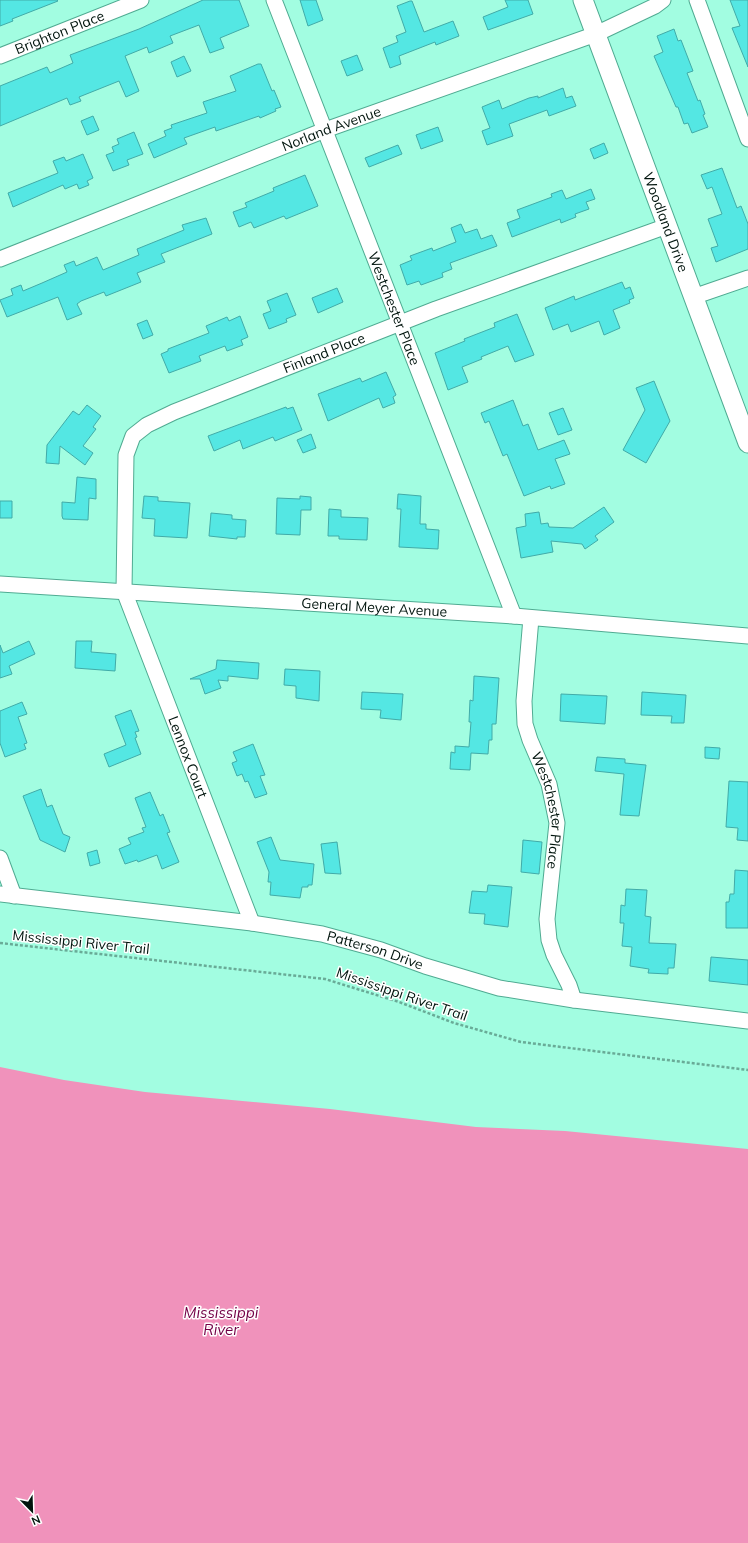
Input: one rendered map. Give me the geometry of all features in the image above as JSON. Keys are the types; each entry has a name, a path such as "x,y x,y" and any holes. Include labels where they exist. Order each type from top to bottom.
{"main road":[{"name":"Woodland Drive","path":"584,0 748,443"}],"street":[{"name":"Brighton Place","path":"0,56 141,0"},
{"name":"Westchester Place","path":"274,0 514,616"},
{"name":"Norland Avenue","path":"0,259 325,130 596,34 655,6 663,0"},
{"path":"697,0 744,114 748,139"},
{"name":"Finland Place","path":"124,591 126,455 133,436 147,425 174,412 436,310 667,226"},
{"path":"693,297 748,278"},
{"name":"General Meyer Avenue","path":"0,584 514,616 748,636"},
{"name":"Lennox Court","path":"124,591 252,923"},
{"name":"Westchester Place","path":"531,618 524,701 525,724 530,740 549,784 557,823 547,919 549,940 554,955 569,984 574,1000"},
{"path":"0,858 7,895"},
{"name":"Patterson Drive","path":"7,895 252,923 322,934 374,948 425,966 499,988 574,1000 748,1021"}],"path":[{"name":"Mississippi River Trail","path":"0,943 325,978 399,1002 454,1023 521,1042 748,1070"}],"water":[{"name":"Mississippi River","path":"0,1067 64,1080 145,1092 330,1109 476,1127 565,1131 748,1149 748,1543 0,1543"}],"building":[{"path":"0,0 58,1 12,19 13,21 0,26"},
{"path":"203,0 239,0 249,26 220,38 224,48 210,53 199,25 170,36 173,43 149,53 147,47 125,56 139,91 126,97 119,81 79,97 81,101 70,105 67,98 0,126 0,86 47,67 50,73 73,63 70,55 139,29"},
{"path":"300,0 316,0 323,20 308,26"},
{"path":"505,0 528,0 533,14 488,30 483,17 508,7"},
{"path":"730,0 748,0 748,67 732,28 740,26"},
{"path":"412,1 424,32 453,21 459,36 436,45 435,42 399,56 401,64 390,68 383,48 398,42 396,36 406,32 397,6"},
{"path":"674,29 678,41 681,40 693,71 687,73 698,101 700,100 705,114 703,115 708,127 692,133 688,123 684,124 678,107 676,107 654,56 663,52 657,36"},
{"path":"357,55 363,70 347,76 341,61"},
{"path":"184,56 191,71 177,77 171,62"},
{"path":"261,64 272,91 274,90 281,107 275,109 276,111 260,118 259,116 216,131 215,127 184,138 187,144 154,158 148,144 166,136 164,131 172,128 171,125 207,113 203,102 236,91 230,76"},
{"path":"563,88 566,98 572,96 576,106 549,116 547,110 509,124 513,136 487,145 482,131 490,128 482,107 499,100 502,109 529,98 538,96 538,98"},
{"path":"93,116 99,130 87,135 81,121"},
{"path":"438,127 443,141 421,149 416,135"},
{"path":"134,132 143,154 127,160 129,165 113,171 106,155 114,152 112,147 119,144 117,139"},
{"path":"604,143 608,153 594,159 590,149"},
{"path":"398,145 402,154 369,167 365,158"},
{"path":"83,154 93,178 87,181 89,185 79,189 77,184 65,189 63,185 13,207 8,193 58,173 53,161 64,157 66,161"},
{"path":"722,168 737,208 741,206 748,224 748,249 716,262 711,248 718,246 708,219 722,214 712,187 707,189 701,175"},
{"path":"305,175 318,206 286,219 284,216 254,228 251,222 239,227 233,212 247,207 245,203 274,191 273,188"},
{"path":"591,189 595,199 586,202 589,209 575,214 576,217 561,223 560,219 512,237 507,223 520,218 517,210 552,197 551,194 562,190 566,199"},
{"path":"206,218 212,234 161,254 165,262 137,273 141,282 106,296 104,292 81,301 77,304 82,314 67,320 58,297 7,317 0,300 13,295 11,289 21,285 23,291 67,272 64,265 74,261 76,266 97,257 103,270 139,255 137,249 184,230 182,225"},
{"path":"461,224 465,233 477,229 481,239 492,235 497,246 450,263 452,269 442,273 443,277 421,285 419,281 407,285 400,265 412,260 410,256 432,248 433,251 456,242 451,228"},
{"path":"622,282 625,289 630,287 634,298 629,300 630,303 613,310 620,328 604,335 599,321 571,332 568,324 553,330 545,308 574,296 575,300"},
{"path":"337,288 343,302 318,313 312,298"},
{"path":"287,293 296,315 286,319 287,322 269,329 263,314 271,311 267,301"},
{"path":"517,314 534,355 515,362 508,346 481,357 482,359 462,367 468,382 448,390 435,353 465,341 464,339 495,327 494,323"},
{"path":"240,316 248,337 241,340 243,345 227,351 225,346 199,356 201,361 169,373 161,354 168,351 168,349 209,333 206,326 227,317 229,321"},
{"path":"147,320 153,335 143,339 137,324"},
{"path":"386,372 396,395 393,397 395,403 383,408 379,398 328,421 318,394 360,378 362,382"},
{"path":"654,381 670,421 646,463 623,450 645,410 636,388"},
{"path":"513,400 523,426 528,424 538,450 564,440 570,454 555,459 565,484 551,489 550,486 524,496 507,454 503,456 489,421 485,423 481,413"},
{"path":"87,405 101,416 93,427 96,429 83,446 93,453 85,465 60,446 59,464 46,463 47,445 73,411 79,415"},
{"path":"286,407 287,409 293,407 302,430 275,441 273,437 243,449 240,440 214,451 208,436"},
{"path":"563,408 572,430 558,435 549,413"},
{"path":"311,434 316,448 303,453 297,440"},
{"path":"77,477 96,479 96,499 89,498 88,520 63,519 62,516 62,502 75,503"},
{"path":"398,494 421,496 420,524 426,524 426,529 439,530 438,549 399,547 401,509 397,509"},
{"path":"144,496 158,497 158,501 190,503 187,538 154,536 155,519 142,518"},
{"path":"300,496 311,497 311,510 301,510 300,535 276,534 277,498 300,499"},
{"path":"0,501 12,501 12,518 0,518"},
{"path":"604,507 614,522 595,536 598,540 585,549 582,544 551,541 553,552 521,558 516,528 526,526 525,514 539,512 541,524 548,523 549,527 573,528"},
{"path":"329,509 341,510 341,517 368,518 367,540 339,539 339,536 328,536"},
{"path":"211,513 232,515 232,519 246,520 245,537 237,537 237,539 209,536"},
{"path":"29,641 35,654 9,666 12,674 0,678 0,645 3,653"},
{"path":"76,641 92,641 91,652 116,654 115,671 75,668"},
{"path":"217,660 259,663 258,679 228,676 228,681 218,680 221,688 205,694 200,679 190,679 216,669"},
{"path":"285,669 320,671 319,701 296,698 296,686 284,685"},
{"path":"474,676 499,678 496,724 492,724 492,740 489,740 488,754 471,753 470,770 450,769 451,752 455,753 455,746 469,747 471,722 469,722 470,700 473,701"},
{"path":"362,692 403,694 401,720 380,718 381,710 361,709"},
{"path":"642,692 686,695 684,723 671,723 672,716 641,715"},
{"path":"561,694 607,696 605,724 560,721"},
{"path":"22,702 27,714 18,717 27,743 24,744 26,749 5,757 0,743 0,711"},
{"path":"131,710 139,731 135,732 137,737 135,738 141,754 109,767 104,754 126,745 115,716"},
{"path":"253,744 265,775 260,776 267,794 255,798 248,781 245,782 242,774 237,776 232,763 237,761 233,752"},
{"path":"705,747 720,748 719,759 705,758"},
{"path":"597,757 625,759 625,763 646,765 639,816 620,815 624,774 595,771"},
{"path":"729,781 748,782 748,841 737,840 738,828 726,827"},
{"path":"41,789 47,807 52,805 63,834 70,837 65,852 40,840 23,796"},
{"path":"150,792 160,816 163,814 170,832 167,833 179,862 162,869 157,855 138,862 137,860 125,864 119,849 131,844 128,838 144,832 142,828 146,827 135,798"},
{"path":"271,837 280,860 314,864 312,885 302,887 300,898 270,895 271,882 268,882 269,872 257,842"},
{"path":"523,840 542,842 539,874 521,872"},
{"path":"337,842 341,874 325,873 321,844"},
{"path":"97,850 100,863 90,866 87,853"},
{"path":"735,870 748,871 748,928 726,928 726,902 729,902 730,894 734,894"},
{"path":"488,885 512,887 508,927 484,924 485,914 469,913 472,891 487,892"},
{"path":"626,889 647,890 645,916 651,917 649,943 676,944 674,968 668,968 668,974 648,973 649,969 630,966 632,947 622,946 624,923 620,923 621,905 625,906"},
{"path":"711,957 748,960 748,985 709,981"}]}
